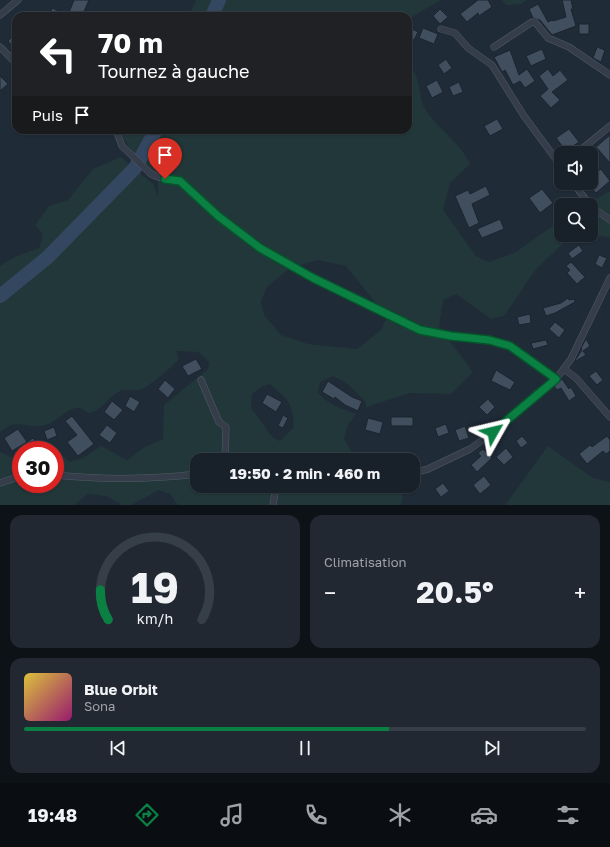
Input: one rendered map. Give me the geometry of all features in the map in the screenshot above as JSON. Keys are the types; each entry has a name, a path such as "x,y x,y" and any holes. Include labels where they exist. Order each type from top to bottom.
{"street":[{"path":"0,15 18,0"},
{"path":"494,47 532,22 535,22 548,38 569,47 610,74"},
{"path":"441,29 455,33 468,48 492,65 524,116 554,157"},
{"path":"0,47 12,59"},
{"path":"586,146 610,126"},
{"path":"118,134 122,146 151,174 158,177 180,181 218,216 260,248 283,262 420,330 451,336 489,340 510,346 556,379"},
{"path":"598,212 610,220"},
{"path":"420,472 428,470 470,449 502,426 537,393 556,379 564,369 610,278"},
{"path":"564,369 576,378 610,417"},
{"path":"201,380 219,422 226,427 225,453"},
{"path":"64,476 108,480 157,479 190,475"},
{"path":"0,483 12,479"},
{"path":"273,505 275,493"}],"green space":[{"path":"196,0 441,0 412,17 412,12 191,12"},
{"path":"502,0 527,0 521,4 506,5"},
{"path":"412,69 416,76 422,101 427,112 461,149 470,164 450,183 443,210 476,256 489,262 516,252 554,225 554,242 565,242 536,269 504,316 491,319 456,294 443,300 439,327 473,372 451,394 410,393 366,407 366,403 351,387 333,376 320,382 318,393 327,401 336,406 356,414 348,425 344,439 352,452 354,453 190,453 190,493 402,493 403,497 401,505 178,505 170,494 159,490 131,505 122,505 106,496 88,494 74,505 0,505 0,452 12,458 12,493 64,493 64,457 70,462 83,458 101,446 127,460 145,447 163,439 164,405 208,369 209,362 199,352 176,351 179,359 156,380 142,389 124,390 118,392 100,408 93,412 88,413 83,409 77,408 72,409 53,422 43,426 15,424 0,432 0,266 15,257 39,248 43,234 35,225 49,206 68,200 93,169 121,157 153,184 158,196 158,177 135,156 122,136 124,134 412,134","holes":["318,260 346,266 387,317 381,330 357,349 308,344 281,335 264,315 261,301 267,287 290,268","270,384 291,406 294,427 280,441 273,438 251,408 252,394 263,386"]},
{"path":"610,191 610,237 598,236 598,198"},
{"path":"548,446 593,478 610,482 610,505 505,505"}],"building":[{"path":"74,0 89,0 84,12 69,12"},
{"path":"478,0 488,0 492,7 479,16 478,13 467,22 460,14"},
{"path":"562,0 571,0 573,9 571,9 576,26 552,35 540,20 533,18 529,9 538,4 548,22 553,21 566,17"},
{"path":"52,8 61,12 50,12"},
{"path":"440,9 448,17 440,24 433,16"},
{"path":"579,24 589,24 589,34 579,34"},
{"path":"423,28 438,34 434,44 419,38"},
{"path":"412,29 418,32 414,40 412,39"},
{"path":"12,37 12,46 8,41"},
{"path":"597,47 605,50 601,62 593,58"},
{"path":"542,49 546,59 531,66 526,56"},
{"path":"510,50 519,75 527,69 535,81 525,88 520,81 513,85 505,70 502,72 494,57"},
{"path":"446,59 452,68 444,74 438,65"},
{"path":"548,69 553,76 560,70 568,80 552,92 560,100 551,108 540,96 548,89 539,76"},
{"path":"0,76 8,84 0,91"},
{"path":"437,80 443,92 432,98 426,86"},
{"path":"459,82 463,92 453,96 449,87"},
{"path":"497,119 503,129 490,136 484,126"},
{"path":"569,129 579,142 573,146 562,146 556,138"},
{"path":"610,135 610,163 598,149 597,146"},
{"path":"601,169 610,181 596,193 593,190 598,190 598,171"},
{"path":"486,186 490,195 472,204 479,223 469,228 455,196 468,190 470,194"},
{"path":"542,189 553,203 540,213 529,198"},
{"path":"500,219 504,229 482,238 477,229"},
{"path":"579,245 583,251 572,259 568,253"},
{"path":"599,255 607,258 602,268 595,264"},
{"path":"571,262 585,277 577,284 567,273 570,270 566,266"},
{"path":"568,298 569,300 574,299 575,302 555,313 546,316 543,308 561,303"},
{"path":"530,314 531,323 519,325 517,317"},
{"path":"555,322 565,330 559,338 549,329"},
{"path":"586,339 590,346 583,351 586,355 574,362 582,350 581,348"},
{"path":"546,340 548,345 533,349 531,343"},
{"path":"196,359 202,369 188,376 182,366"},
{"path":"496,370 515,382 510,390 491,381"},
{"path":"596,371 603,380 597,385 589,376"},
{"path":"562,379 569,389 571,387 576,396 569,401 561,388 557,390 554,386"},
{"path":"165,380 175,389 168,398 158,389"},
{"path":"328,381 352,397 362,401 358,411 345,405 335,397 334,399 322,392"},
{"path":"267,394 282,402 276,412 262,403"},
{"path":"130,396 140,402 134,412 125,406"},
{"path":"488,399 495,407 487,415 479,407"},
{"path":"112,401 123,410 114,420 104,412"},
{"path":"283,415 288,418 283,428 278,426"},
{"path":"72,416 94,444 78,456 67,442 77,435 65,421"},
{"path":"391,417 413,417 413,426 391,426"},
{"path":"368,418 383,422 380,434 365,430"},
{"path":"446,424 449,433 438,437 435,428"},
{"path":"107,425 117,433 110,443 99,435"},
{"path":"465,426 469,438 459,441 455,430"},
{"path":"54,427 57,436 47,440 44,431"},
{"path":"18,429 26,441 12,441 12,451 4,438"},
{"path":"522,436 528,443 521,448 516,441"},
{"path":"607,436 610,440 610,451 606,454 603,451 587,464 579,454 590,445 592,447"},
{"path":"33,438 35,441 28,441"},
{"path":"506,448 513,457 504,465 496,457"},
{"path":"483,449 492,458 477,472 471,465 481,456 478,453"},
{"path":"484,476 491,485 480,494 473,485"},
{"path":"443,483 449,491 441,497 435,489"}],"waterway":[{"path":"214,12 219,0"},
{"path":"0,296 48,257 135,168 154,134"}],"route":[{"path":"165,179 180,181 218,216 260,248 313,278 357,298 420,330 451,336 489,340 510,346 556,379 537,393 502,426 493,432"}]}
